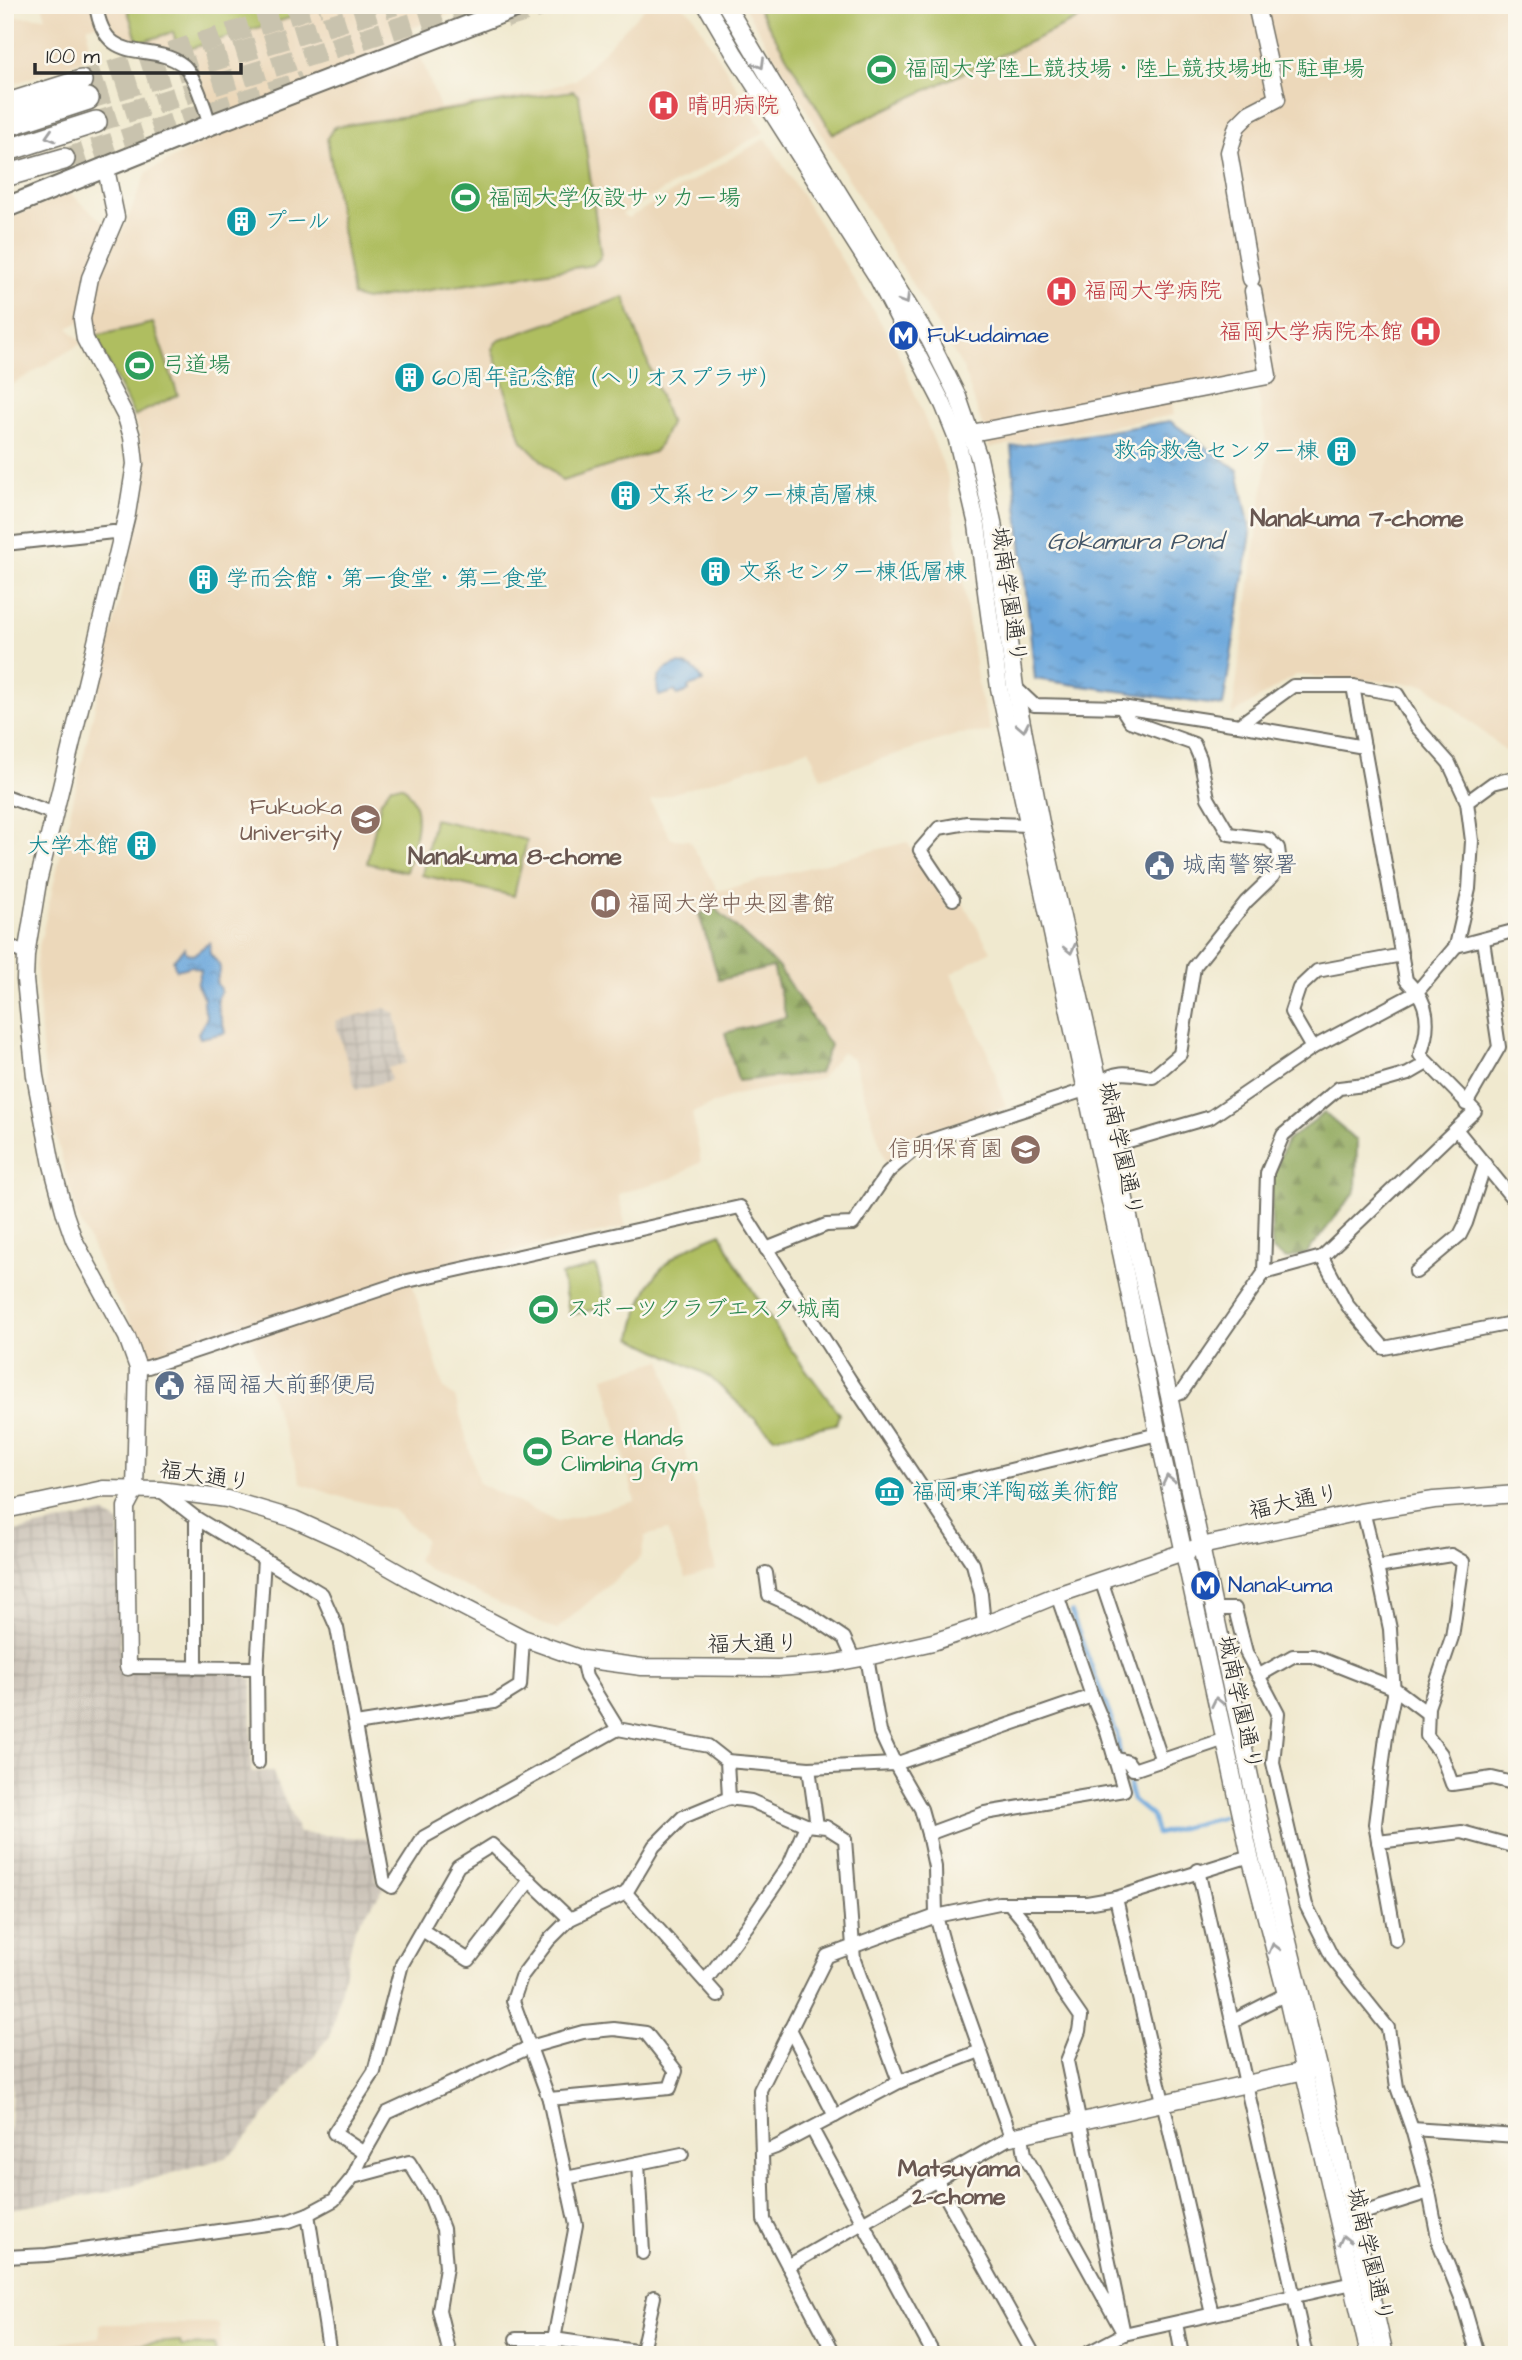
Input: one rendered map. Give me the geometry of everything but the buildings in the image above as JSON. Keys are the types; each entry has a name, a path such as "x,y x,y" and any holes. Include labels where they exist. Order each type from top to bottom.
{"highway":[{"path":"5,105 85,90 5,126"},
{"path":"5,151 96,122"},
{"path":"5,176 64,159"}],"main road":[{"path":"5,208 210,125 522,5"}],"street":[{"path":"96,5 99,25 127,51 159,54 185,66 201,96 210,125"},
{"name":"城南学園通り","path":"706,5 877,277 943,404 964,434 993,522 1015,687 1158,1434 1250,1856 1286,1994 1312,2069 1353,2216 1385,2355"},
{"name":"城南学園通り","path":"726,5 929,339 954,387 964,434 999,688 1027,825 1093,1087 1111,1133 1312,2069 1369,2355"},
{"path":"964,434 1268,376 1229,152 1237,125 1250,113 1278,99 1256,5"},
{"path":"106,169 116,217 90,278 82,320 85,339 126,417 132,437 135,464 122,533 38,883 26,955 26,994 35,1076 52,1165 65,1214 74,1240 127,1336 138,1368 135,1490 126,1507 128,1667 257,1668"},
{"path":"5,544 122,533"},
{"path":"1111,1133 1125,1142 1211,1117 1312,1048 1417,992 1456,946 1469,889 1472,841 1466,802 1449,763 1418,727 1397,694 1353,686 1293,686 1238,725"},
{"path":"1264,1273 1322,1257 1475,1111 1420,1055 1428,1035 1425,1002 1406,980 1353,686"},
{"path":"1015,687 1034,705 1121,707 1364,747"},
{"path":"766,1249 826,1225 853,1224 888,1172 922,1143 1093,1087 1110,1074 1129,1073 1153,1077 1181,1054 1194,967 1246,902 1273,876 1280,863 1278,848 1268,839 1229,834 1208,798 1200,758 1194,744 1130,721 1121,707"},
{"path":"1466,802 1493,783 1517,777"},
{"path":"5,796 55,814"},
{"path":"953,899 920,850 939,828 967,823 1027,825"},
{"path":"1456,946 1517,930"},
{"path":"1466,1104 1499,1047 1483,940"},
{"path":"5,943 26,955"},
{"path":"1312,1048 1291,1012 1299,988 1317,971 1402,955"},
{"path":"1169,1396 1181,1393 1264,1273 1268,1173 1283,1135 1339,1088 1373,1084 1408,1074 1427,1063"},
{"path":"1457,1129 1517,1204"},
{"path":"1416,1272 1460,1235 1485,1164"},
{"path":"138,1368 148,1367 402,1282 740,1207 850,1380 973,1564 981,1594 984,1625"},
{"path":"1322,1257 1348,1306 1384,1348 1517,1322"},
{"path":"924,1491 1158,1434"},
{"name":"福大通り","path":"5,1510 103,1489 160,1490 227,1499 294,1518 345,1542 523,1638 582,1659 642,1667 778,1668 861,1658 933,1642 984,1625 1057,1595 1201,1546 1363,1511 1434,1500 1517,1494"},
{"path":"160,1490 196,1518 322,1594 337,1628 384,1882 392,1887 424,1837 618,1729 708,1746 727,1761 809,1768 895,1764 1092,1696"},
{"path":"1363,1511 1390,1629 1394,1688 1375,1824 1396,1941"},
{"path":"196,1518 196,1666"},
{"path":"1377,1567 1451,1555 1463,1562 1452,1637 1427,1713 1427,1736 1441,1754 1452,1784 1492,1778 1517,1784"},
{"path":"258,1763 257,1668 264,1559"},
{"path":"766,1573 769,1595 804,1611 844,1638 861,1658 880,1732 920,1809 928,1834 935,1867 936,1916 980,2050 1016,2136 1124,2334"},
{"path":"1101,1580 1162,1761"},
{"path":"928,1834 985,1813 1124,1790 1107,1732 1057,1595"},
{"path":"1214,1609 1235,1609 1246,1652 1278,1713 1273,1763 1306,1905 1333,1959 1388,2028 1397,2087 1412,2129 1429,2192 1438,2243 1462,2300 1478,2355"},
{"path":"356,1724 494,1702 520,1686 523,1638"},
{"path":"1258,1676 1293,1656 1312,1656 1394,1688 1427,1713"},
{"path":"582,1659 586,1677 618,1729"},
{"path":"1114,1758 1128,1762 1136,1769 1225,1739"},
{"path":"727,1761 729,1798"},
{"path":"706,1980 790,1863 811,1825 809,1768"},
{"path":"551,2355 576,2225 549,2099 513,2001 521,1978 548,1940 570,1919 626,1893 654,1846 683,1817 729,1798 751,1801 811,1825 826,1827 845,1839 854,1960 900,2082"},
{"path":"1378,1842 1462,1832 1517,1847"},
{"path":"364,2153 334,2133 374,2072 402,1964 458,1866 492,1844 570,1919"},
{"path":"835,2355 764,2220 760,2090 827,1956 936,1916 999,1903 1087,1903 1116,1898 1198,1870 1250,1856"},
{"path":"1198,1870 1296,2296 1307,2355"},
{"path":"422,1930 469,1960 530,1880"},
{"path":"626,1893 718,1996"},
{"path":"1116,1898 1212,2314"},
{"path":"1009,1903 1030,1928 1081,2017 1079,2031 1067,2061 1124,2334"},
{"path":"1233,2021 1286,1994"},
{"path":"790,2028 835,2116"},
{"path":"5,2257 47,2255 289,2221 308,2214 334,2200 353,2177 387,2113 530,2047 583,2032 614,2029 646,2034 676,2071 670,2088 549,2099"},
{"path":"762,2152 812,2129 900,2082 980,2050"},
{"path":"788,2266 1016,2136 1312,2069"},
{"path":"812,2129 934,2355"},
{"path":"1412,2129 1517,2136"},
{"path":"566,2178 682,2154"},
{"path":"353,2177 409,2162 430,2196 443,2229 446,2267 439,2310 450,2355"},
{"path":"638,2163 643,2253"},
{"path":"937,2180 1034,2355"},
{"path":"1353,2216 1429,2192"},
{"path":"308,2214 330,2355"},
{"path":"1084,2355 1124,2334 1353,2283"},
{"path":"516,2339 554,2339 641,2354 654,2297"},
{"path":"1176,2323 1182,2355"}],"shaded area":[{"name":"Fukuoka University","path":"42,5 477,5 412,28 440,108 528,94 576,80 647,5 682,5 693,15 764,132 622,214 628,218 766,138 896,347 947,474 979,691 991,732 959,734 821,778 809,749 650,801 671,839 689,840 718,891 907,842 949,910 961,900 991,951 951,974 989,1054 1006,1107 918,1134 886,1163 853,1059 842,1052 820,1079 735,1095 692,1113 701,1162 672,1178 618,1194 626,1227 409,1273 444,1389 455,1397 479,1483 557,1522 635,1501 604,1377 662,1360 716,1569 686,1577 667,1530 645,1536 641,1557 556,1630 431,1571 417,1561 425,1539 392,1509 302,1484 247,1328 151,1360 112,1291 77,1215 50,1114 36,960 131,551 141,466 140,433 91,316 68,328 82,343 5,389 5,220 70,193 120,237 147,172 220,134 194,61 161,46 119,35 111,23 88,26 88,58 5,87 5,17 46,17"},
{"path":"743,5 1517,5 1517,761 1427,685 1296,675 1232,715 1268,453 1257,386 1172,403 1174,415 990,448 963,368"},
{"path":"385,1008 395,1013 406,1063 388,1068 391,1080 356,1090 335,1021"},
{"path":"103,1513 119,1522 120,1668 245,1674 252,1680 251,1772 272,1771 299,1833 372,1839 376,1880 384,1888 355,1928 330,2036 238,2148 225,2158 103,2193 5,2210 5,2144 10,2124 12,2085 9,1842 5,1832 5,1534"},
{"path":"99,2324 219,2324 221,2355 56,2355 54,2344 99,2337"}],"green space":[{"path":"126,5 332,5 179,52 173,32 138,43"},
{"name":"福岡大学陸上競技場・陸上競技場地下駐車場","path":"756,5 1108,5 833,134"},
{"name":"福岡大学仮設サッカー場","path":"573,91 579,96 601,257 593,265 365,300 353,296 327,138 334,127"},
{"path":"624,297 670,424 654,452 562,481 522,441 492,349 497,341"},
{"name":"弓道場","path":"153,323 178,395 134,416 95,336"},
{"path":"391,786 403,786 411,795 417,816 415,838 406,872 367,863 381,801"},
{"path":"434,819 527,840 514,896 422,875"},
{"path":"715,908 778,967 830,1045 819,1073 738,1081 725,1033 786,1017 773,967 719,980 699,914"},
{"path":"1324,1113 1357,1141 1356,1191 1306,1254 1286,1259 1272,1250 1271,1176 1287,1141"},
{"path":"721,1233 736,1264 784,1340 839,1414 836,1424 774,1437 708,1375 632,1338 643,1299 659,1271 684,1250"},
{"path":"596,1266 606,1307 570,1315 561,1275"},
{"path":"180,2341 181,2346 215,2345 216,2355 65,2355 64,2350"}],"water":[{"name":"Gokamura Pond","path":"1170,421 1238,470 1251,533 1223,706 1035,679 1011,447"},
{"path":"678,664 694,669 703,682 688,687 689,691 677,695 675,691 659,696 657,684 660,675"},
{"path":"210,942 210,954 220,967 216,982 221,991 218,1006 225,1033 200,1038 198,1033 207,1018 204,998 197,985 201,970 192,966 176,970 173,960 184,948 186,953 193,955"}],"waterway":[{"path":"1071,1612 1117,1734 1120,1756"},
{"path":"1129,1785 1133,1800 1152,1816 1157,1834 1223,1817"}],"tunnel":[{"path":"81,81 319,5"},
{"path":"88,99 395,5"},
{"path":"96,122 471,5"},
{"path":"505,18 546,5"},
{"path":"64,159 303,81"}],"place":[{"name":"福岡大学陸上競技場・陸上競技場地下駐車場","path":"882,69"},
{"name":"晴明病院","path":"664,106"},
{"name":"福岡大学仮設サッカー場","path":"465,198"},
{"name":"プール","path":"241,221"},
{"name":"福岡大学病院","path":"1061,291"},
{"name":"福岡大学病院本館","path":"1426,332"},
{"name":"Fukudaimae","path":"904,335"},
{"name":"弓道場","path":"139,365"},
{"name":"60周年記念館（ヘリオスプラザ）","path":"409,378"},
{"name":"救命救急センター棟","path":"1342,451"},
{"name":"文系センター棟高層棟","path":"625,495"},
{"name":"文系センター棟低層棟","path":"715,572"},
{"name":"学而会館・第一食堂・第二食堂","path":"203,579"},
{"name":"Fukuoka University","path":"365,820"},
{"name":"大学本館","path":"142,846"},
{"name":"城南警察署","path":"1159,865"},
{"name":"福岡大学中央図書館","path":"605,904"},
{"name":"信明保育園","path":"1026,1149"},
{"name":"スポーツクラブエスタ城南","path":"544,1309"},
{"name":"福岡福大前郵便局","path":"170,1385"},
{"name":"Bare Hands Climbing Gym","path":"538,1451"},
{"name":"福岡東洋陶磁美術館","path":"889,1492"},
{"name":"Nanakuma","path":"1205,1585"}],"district":[{"name":"Nanakuma 7-chome","path":"1357,519"},
{"name":"Nanakuma 8-chome","path":"515,857"},
{"name":"Matsuyama 2-chome","path":"959,2183"}]}
